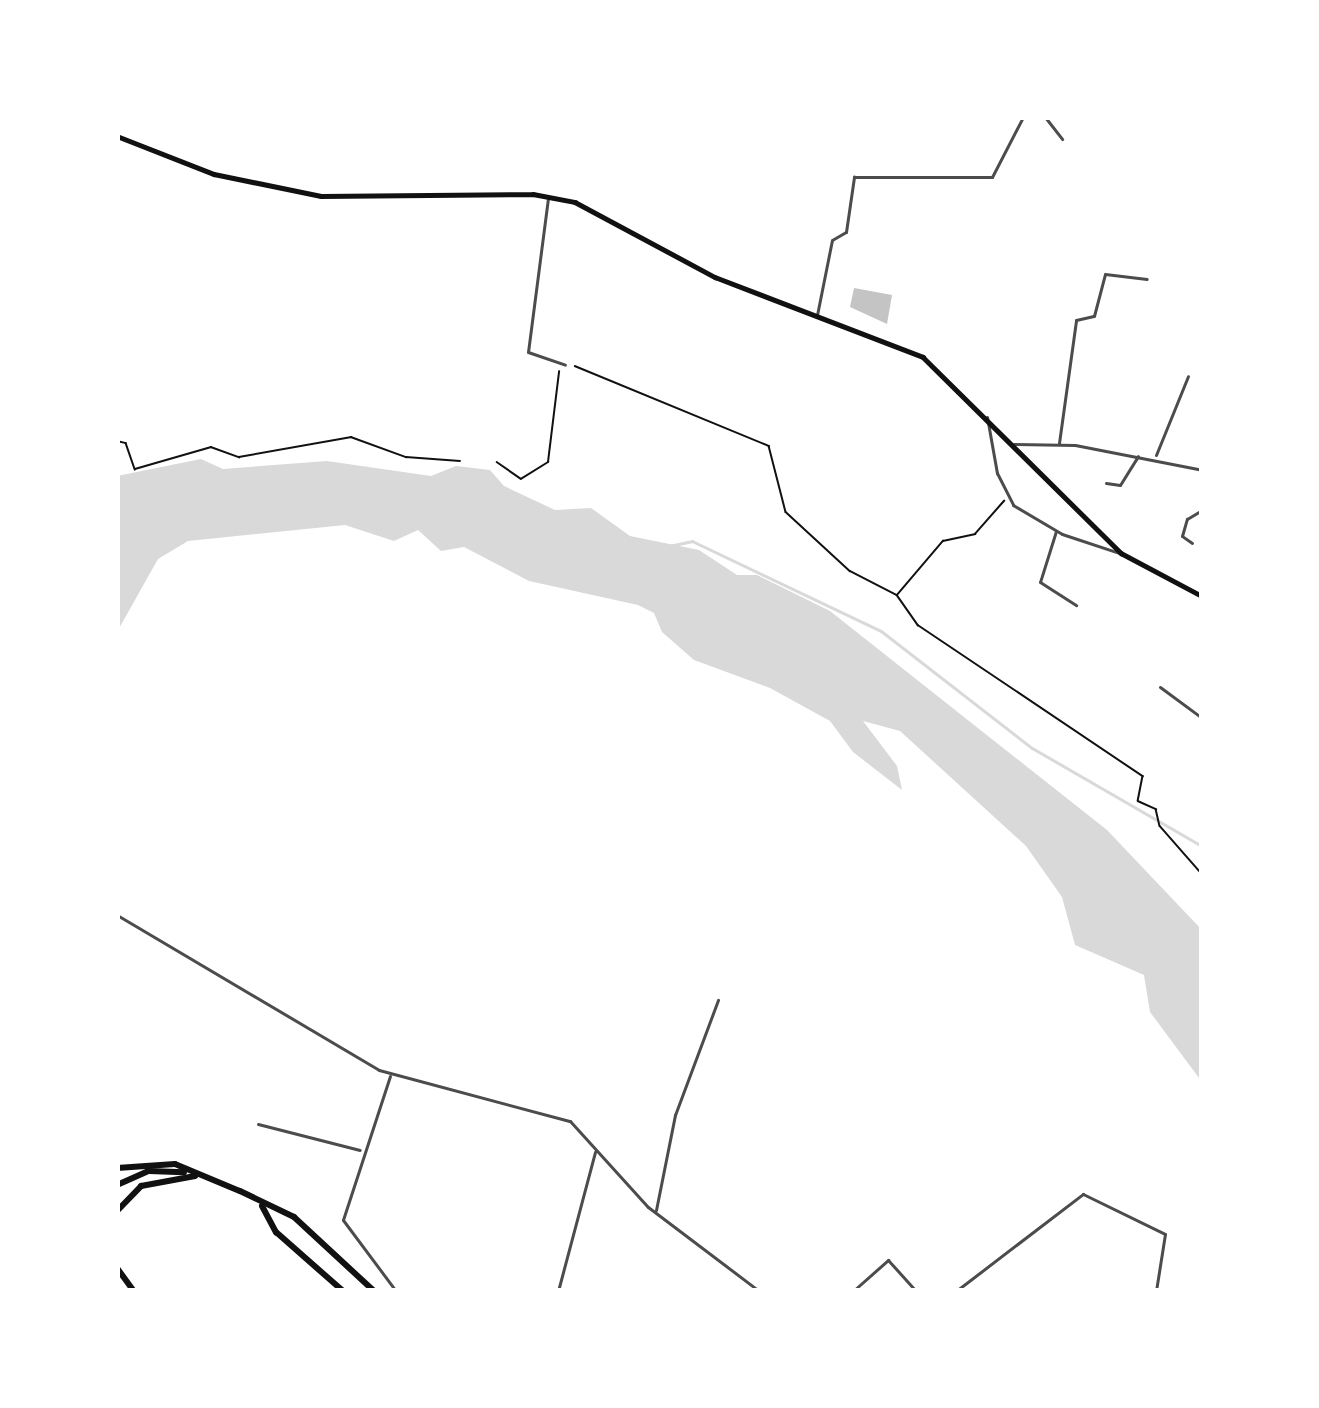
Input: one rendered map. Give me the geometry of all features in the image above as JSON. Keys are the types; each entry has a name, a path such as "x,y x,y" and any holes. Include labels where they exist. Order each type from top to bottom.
{"highway":[{"path":"117,1168 164,1163 294,1217 374,1291"},
{"path":"117,1185 161,1170 199,1175"},
{"path":"117,1211 141,1186 199,1175"},
{"path":"260,1203 276,1232 343,1291"},
{"path":"117,1268 134,1291"}],"main road":[{"path":"117,136 180,164 299,193 548,196 817,317 923,357 1121,553 1202,596"}],"street":[{"path":"817,317 832,240 845,236 854,177 992,177 1023,117"},
{"path":"1045,117 1062,139"},
{"path":"548,196 528,352 565,364"},
{"path":"1058,442 1078,316 1094,316 1105,274 1147,280"},
{"path":"1155,457 1188,376"},
{"path":"987,417 1007,499 1056,531 1121,553"},
{"path":"1014,444 1058,442 1155,457 1202,470"},
{"path":"1106,483 1120,485 1138,454"},
{"path":"1192,543 1181,536 1187,519 1202,510"},
{"path":"1056,531 1041,586 1076,605"},
{"path":"1160,687 1202,718"},
{"path":"117,915 390,1075 570,1121 655,1211 759,1291"},
{"path":"655,1211 675,1115 718,1000"},
{"path":"390,1075 343,1220 396,1291"},
{"path":"258,1124 362,1151"},
{"path":"558,1291 595,1150"},
{"path":"956,1291 1083,1194 1115,1215 1161,1229 1167,1243 1156,1291"},
{"path":"853,1291 888,1260 916,1291"}],"path":[{"path":"497,462 521,479 548,461 556,384 565,364 769,446 782,507 850,571 897,595 918,625 1143,776 1138,801 1156,809 1160,826 1202,874"},
{"path":"117,441 126,443 135,469 211,446 239,457 351,437 406,458 460,461"},
{"path":"897,595 943,541 975,534 1007,499"}],"shaded area":[{"path":"201,459 223,469 327,461 431,476 456,466 490,470 504,486 555,510 591,508 630,536 699,550 737,575 757,575 830,611 1107,830 1202,930 1202,1082 1150,1012 1144,975 1075,945 1062,897 1026,846 900,731 863,721 897,766 902,790 853,752 830,721 770,688 694,660 662,632 654,613 638,605 529,581 464,547 441,551 418,530 394,541 345,525 188,541 158,559 117,632 117,476"}],"building":[{"path":"854,288 892,295 887,324 850,307"}],"waterway":[{"path":"669,546 692,541 881,631 1032,748 1202,846"}]}
